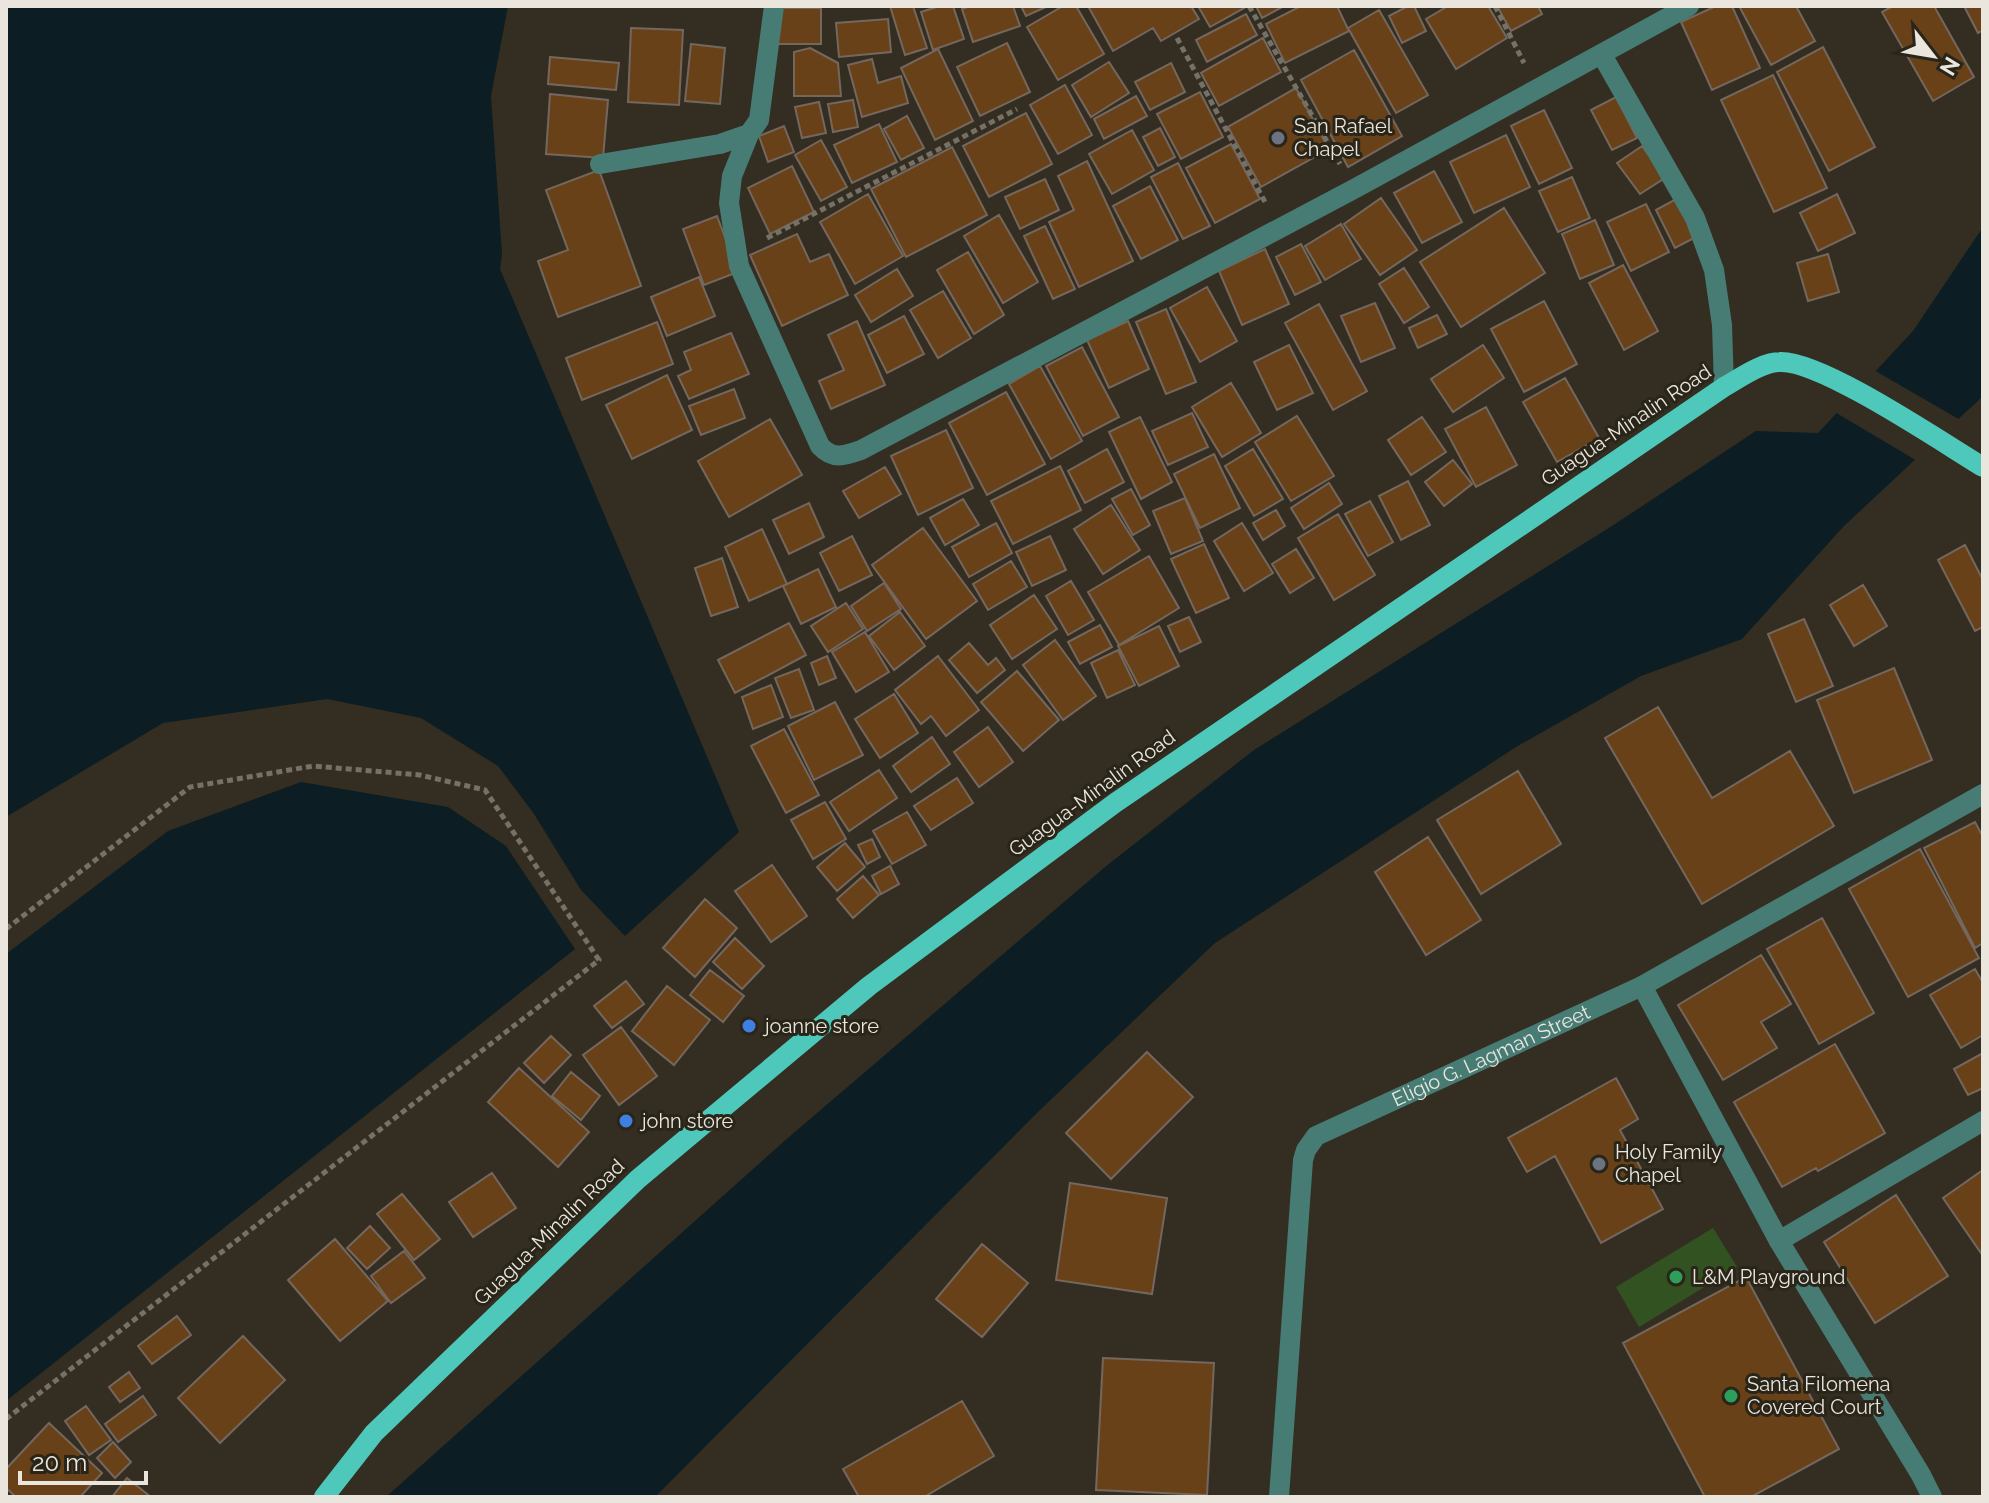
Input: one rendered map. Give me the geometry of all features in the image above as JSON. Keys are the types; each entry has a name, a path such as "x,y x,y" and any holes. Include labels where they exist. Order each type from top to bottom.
{"main road":[{"name":"Guagua-Minalin Road","path":"324,1497 374,1433 638,1179 869,986 1115,803 1724,387 1779,362 1807,367 1839,382 1983,467"}],"street":[{"path":"774,6 759,120 749,134 732,176 729,203 739,266 820,446 828,454 840,457 861,450 1354,189 1689,6"},
{"path":"1602,55 1695,218 1714,270 1722,325 1724,387"},
{"path":"600,164 720,144 749,134"},
{"name":"Eligio G. Lagman Street","path":"1279,1497 1303,1160 1316,1136 1642,986 1983,794"},
{"path":"1642,986 1779,1241 1932,1497"},
{"path":"1779,1241 1983,1121"}],"path":[{"path":"1249,6 1354,189"},
{"path":"1495,6 1538,89"},
{"path":"1177,38 1278,227"},
{"path":"737,253 1017,109"},
{"path":"6,929 190,787 313,766 420,775 485,790 599,960 6,1419"}],"green space":[{"name":"L&M Playground","path":"1713,1228 1737,1267 1639,1327 1616,1287"}],"shaded area":[{"path":"6,6 508,6 491,96 502,254 500,269 739,832 625,936 581,890 534,814 498,766 421,718 327,699 163,723 6,817"},
{"path":"1983,227 1983,396 1843,527 1742,639 1641,676 1516,747 1215,943 1039,1111 655,1497 386,1497 789,1137 1105,867 1254,750 1612,526 1756,431 1818,433 1913,331"},
{"path":"301,782 448,807 506,846 575,949 6,1401 6,954 168,831"}],"pier":[{"path":"1872,369 1962,421 1919,462 1833,411"}],"building":[{"path":"890,6 913,6 927,48 905,55"},
{"path":"953,6 964,39 933,50 921,12"},
{"path":"970,6 1013,6 1020,26 973,42 962,9"},
{"path":"1021,6 1048,6 1026,16"},
{"path":"1063,6 1076,6 1104,54 1058,80 1027,27"},
{"path":"1088,6 1191,6 1199,19 1161,41 1153,28 1113,51"},
{"path":"1198,6 1243,6 1244,8 1210,27"},
{"path":"1256,6 1284,6 1262,18"},
{"path":"1301,6 1337,6 1349,31 1285,63 1266,24"},
{"path":"1414,6 1426,31 1402,43 1389,16"},
{"path":"1448,6 1488,6 1507,38 1456,69 1426,19"},
{"path":"1497,6 1538,6 1542,14 1511,31"},
{"path":"1716,6 1732,6 1760,68 1712,90 1681,22"},
{"path":"1739,6 1796,6 1815,41 1771,65"},
{"path":"1893,6 1934,6 1974,77 1933,101 1882,12"},
{"path":"1964,6 1983,6 1983,30 1978,33"},
{"path":"778,8 821,8 821,44 778,44"},
{"path":"1379,10 1428,95 1396,113 1348,28"},
{"path":"1246,14 1257,35 1207,62 1196,40"},
{"path":"888,19 891,52 839,57 836,23"},
{"path":"631,28 683,30 679,105 628,102"},
{"path":"1263,38 1281,72 1219,106 1201,73"},
{"path":"1007,43 1030,92 980,116 957,67"},
{"path":"691,44 725,48 720,104 685,101"},
{"path":"1823,47 1875,147 1829,171 1777,72"},
{"path":"810,48 838,63 841,96 794,96 794,52"},
{"path":"938,49 973,121 935,140 901,68"},
{"path":"1354,50 1402,136 1348,167 1301,80"},
{"path":"550,57 619,63 616,90 548,84"},
{"path":"872,59 878,83 901,76 908,103 862,117 848,65"},
{"path":"1109,62 1129,93 1091,117 1072,85"},
{"path":"1171,63 1185,92 1150,110 1135,82"},
{"path":"1773,75 1827,188 1774,212 1721,100"},
{"path":"1065,85 1092,135 1058,154 1030,105"},
{"name":"San Rafael Chapel","path":"1296,88 1329,149 1261,187 1228,127"},
{"path":"1200,92 1223,137 1181,159 1157,114"},
{"path":"550,94 608,100 603,158 546,154"},
{"path":"1136,96 1147,116 1104,139 1094,119"},
{"path":"1616,97 1637,138 1612,150 1591,110"},
{"path":"853,100 858,127 833,132 828,104"},
{"path":"819,102 826,133 802,138 795,107"},
{"path":"1544,110 1572,168 1539,184 1511,126"},
{"path":"1026,113 1052,164 989,197 963,146"},
{"path":"907,116 924,148 901,160 884,129"},
{"path":"879,124 897,162 852,183 834,145"},
{"path":"784,126 794,152 768,162 759,136"},
{"path":"1160,128 1175,157 1158,166 1143,137"},
{"path":"1132,130 1154,170 1112,194 1089,154"},
{"path":"1506,135 1530,187 1474,213 1450,162"},
{"path":"821,140 847,187 821,201 795,155"},
{"path":"1231,144 1260,199 1215,223 1186,168"},
{"path":"1642,146 1665,178 1640,194 1617,163"},
{"path":"952,147 987,215 906,257 871,189"},
{"path":"1087,161 1133,261 1079,287 1049,222 1074,210 1058,176"},
{"path":"1178,163 1210,226 1183,239 1151,177"},
{"path":"792,166 814,212 770,234 748,188"},
{"path":"599,170 641,286 558,317 538,261 568,250 546,190"},
{"path":"1434,171 1462,222 1422,243 1394,193"},
{"path":"1572,177 1590,218 1558,232 1539,191"},
{"path":"1045,179 1059,210 1020,229 1005,197"},
{"path":"1150,186 1178,240 1141,259 1113,206"},
{"path":"868,194 903,256 855,284 820,222"},
{"path":"1837,194 1855,233 1818,251 1800,213"},
{"path":"1381,198 1417,250 1380,275 1344,224"},
{"path":"1676,199 1696,237 1675,248 1656,210"},
{"path":"1646,204 1669,252 1631,271 1607,222"},
{"path":"1504,208 1545,273 1461,327 1420,262"},
{"path":"999,215 1038,282 1003,303 964,236"},
{"path":"717,216 738,272 704,285 683,229"},
{"path":"1595,220 1614,265 1580,279 1562,234"},
{"path":"1341,224 1361,259 1325,280 1305,246"},
{"path":"1045,226 1075,289 1053,299 1024,236"},
{"path":"797,234 810,262 829,254 848,295 782,326 750,255"},
{"path":"1301,244 1321,282 1295,295 1276,257"},
{"path":"1265,249 1289,304 1242,325 1219,271"},
{"path":"968,252 1004,315 974,334 937,270"},
{"path":"1828,254 1839,292 1808,301 1797,263"},
{"path":"1623,265 1658,331 1624,350 1589,283"},
{"path":"1404,268 1429,307 1404,323 1379,284"},
{"path":"897,269 913,296 871,322 855,295"},
{"path":"699,277 715,316 667,336 651,297"},
{"path":"1207,287 1237,341 1200,362 1170,308"},
{"path":"943,291 971,338 938,358 910,310"},
{"path":"1544,301 1577,364 1524,392 1491,329"},
{"path":"1375,303 1395,348 1361,362 1341,316"},
{"path":"1319,304 1367,391 1333,410 1285,323"},
{"path":"1166,309 1196,382 1166,394 1136,322"},
{"path":"1437,315 1447,334 1418,348 1409,328"},
{"path":"904,316 924,354 887,373 868,335"},
{"path":"857,321 885,385 831,409 819,381 844,370 828,335"},
{"path":"1128,321 1149,369 1109,388 1087,340"},
{"path":"657,322 673,364 582,400 566,358"},
{"path":"731,333 749,374 689,399 678,376 691,370 684,352"},
{"path":"1289,345 1313,393 1277,410 1254,362"},
{"path":"1483,345 1504,378 1453,412 1431,379"},
{"path":"1082,347 1119,417 1083,436 1046,366"},
{"path":"1040,366 1082,441 1051,459 1009,384"},
{"path":"667,375 692,430 632,459 606,405"},
{"path":"1565,378 1599,438 1557,462 1523,402"},
{"path":"1231,383 1261,433 1222,457 1192,407"},
{"path":"734,389 745,418 701,435 689,406"},
{"path":"1006,392 1045,464 987,495 949,423"},
{"path":"1486,407 1517,465 1476,487 1445,429"},
{"path":"1192,413 1208,447 1168,465 1152,431"},
{"path":"1297,416 1334,476 1291,501 1255,442"},
{"path":"1140,417 1172,482 1141,499 1109,432"},
{"path":"1422,417 1446,452 1411,475 1388,440"},
{"path":"770,419 802,475 729,517 698,461"},
{"path":"946,430 973,488 918,515 891,456"},
{"path":"1107,449 1124,482 1085,503 1068,471"},
{"path":"1253,449 1283,499 1254,516 1225,466"},
{"path":"1214,454 1240,508 1200,528 1174,474"},
{"path":"1453,460 1472,484 1444,506 1425,482"},
{"path":"1060,466 1081,510 1013,544 991,501"},
{"path":"885,467 901,494 859,518 843,491"},
{"path":"1408,481 1430,525 1401,540 1379,496"},
{"path":"1329,483 1342,504 1304,529 1291,508"},
{"path":"1131,489 1150,525 1133,535 1112,499"},
{"path":"1185,498 1203,541 1171,554 1153,511"},
{"path":"963,499 979,525 945,545 930,518"},
{"path":"1370,501 1393,542 1368,556 1345,514"},
{"path":"809,503 824,537 789,554 773,520"},
{"path":"1111,505 1140,550 1103,574 1074,529"},
{"path":"1276,510 1285,526 1263,540 1253,523"},
{"path":"1338,514 1375,575 1334,600 1298,538"},
{"path":"996,523 1012,553 969,577 952,547"},
{"path":"1242,523 1273,573 1244,591 1214,541"},
{"path":"923,528 977,601 926,639 872,565"},
{"path":"762,529 787,584 749,601 725,547"},
{"path":"852,536 872,575 839,591 820,553"},
{"path":"1050,536 1066,570 1032,586 1016,552"},
{"path":"1204,544 1229,598 1196,613 1171,559"},
{"path":"1965,545 1983,580 1983,627 1975,631 1938,560"},
{"path":"1296,549 1314,578 1290,593 1272,564"},
{"path":"1149,556 1179,608 1119,645 1088,592"},
{"path":"722,558 738,607 711,616 695,568"},
{"path":"1011,561 1027,587 988,610 973,584"},
{"path":"818,569 836,607 801,624 783,586"},
{"path":"1071,581 1094,620 1068,635 1046,596"},
{"path":"884,583 901,609 867,631 851,606"},
{"path":"1863,585 1887,626 1854,646 1830,605"},
{"path":"1034,595 1057,629 1012,659 990,625"},
{"path":"846,603 863,629 828,652 811,626"},
{"path":"900,612 925,646 894,670 869,636"},
{"path":"1189,617 1201,642 1180,652 1168,626"},
{"path":"1804,619 1833,686 1796,702 1768,634"},
{"path":"789,623 806,655 735,693 718,660"},
{"path":"1100,625 1112,647 1080,664 1068,642"},
{"path":"1159,626 1179,666 1139,686 1118,646"},
{"path":"865,632 889,672 856,692 832,652"},
{"path":"1055,640 1096,696 1063,720 1023,665"},
{"path":"969,643 988,665 996,658 1005,670 977,693 949,660"},
{"path":"1118,650 1135,685 1107,698 1091,663"},
{"path":"827,656 836,678 819,685 811,663"},
{"path":"938,656 979,710 946,736 931,716 921,724 895,690"},
{"path":"1894,668 1932,760 1854,793 1817,700"},
{"path":"799,669 814,710 791,718 775,678"},
{"path":"1017,671 1059,720 1023,751 981,702"},
{"path":"771,685 783,717 753,729 742,697"},
{"path":"894,694 918,733 880,758 855,719"},
{"path":"835,702 863,755 814,780 788,726"},
{"path":"1658,707 1712,798 1790,751 1834,826 1702,904 1605,738"},
{"path":"988,727 1013,762 979,787 954,752"},
{"path":"784,729 819,795 786,813 751,746"},
{"path":"932,737 950,764 911,792 893,766"},
{"path":"879,770 897,798 849,831 830,802"},
{"path":"1518,771 1561,844 1481,894 1437,820"},
{"path":"957,778 973,803 931,830 914,806"},
{"path":"825,802 846,839 813,859 791,820"},
{"path":"907,812 926,845 892,864 873,831"},
{"path":"1975,822 1983,837 1983,943 1975,948 1924,848"},
{"path":"1428,837 1481,920 1426,955 1375,872"},
{"path":"872,839 880,857 867,864 858,845"},
{"path":"845,843 865,867 837,891 817,867"},
{"path":"1920,849 1979,958 1908,997 1849,889"},
{"path":"772,865 807,916 771,942 735,891"},
{"path":"890,866 899,884 881,894 872,876"},
{"path":"863,876 879,895 853,918 837,899"},
{"path":"705,899 737,928 695,977 663,948"},
{"path":"1822,918 1874,1013 1819,1044 1767,949"},
{"path":"735,938 764,966 742,989 713,962"},
{"path":"1761,955 1791,1004 1761,1022 1777,1048 1723,1080 1678,1005"},
{"path":"1975,969 1983,983 1983,1035 1961,1048 1930,995"},
{"path":"710,970 744,996 723,1022 690,995"},
{"path":"626,981 644,1004 612,1028 594,1006"},
{"path":"667,986 710,1020 674,1065 632,1031"},
{"path":"621,1027 657,1076 619,1105 583,1055"},
{"path":"551,1036 571,1055 544,1083 524,1063"},
{"path":"1835,1044 1885,1133 1818,1171 1816,1168 1782,1187 1734,1102"},
{"path":"1147,1052 1193,1097 1111,1179 1066,1133"},
{"path":"1983,1053 1983,1088 1968,1095 1954,1069"},
{"path":"519,1068 589,1132 558,1167 488,1102"},
{"path":"571,1072 600,1096 581,1120 552,1096"},
{"name":"Holy Family Chapel","path":"1616,1078 1638,1119 1620,1130 1663,1209 1601,1243 1555,1156 1527,1172 1508,1138"},
{"path":"1983,1170 1983,1256 1943,1198"},
{"path":"492,1173 516,1208 473,1237 449,1202"},
{"path":"1070,1183 1167,1198 1152,1294 1056,1280"},
{"path":"402,1194 440,1239 414,1260 377,1214"},
{"path":"1896,1195 1948,1276 1875,1323 1824,1242"},
{"path":"370,1226 390,1248 367,1269 347,1248"},
{"path":"335,1239 388,1301 340,1341 288,1280"},
{"path":"982,1244 1028,1283 982,1337 936,1299"},
{"path":"404,1251 425,1278 391,1303 371,1276"},
{"name":"Santa Filomena Covered Court","path":"1746,1277 1839,1449 1751,1497 1705,1497 1623,1343"},
{"path":"177,1316 191,1335 152,1364 138,1346"},
{"path":"243,1336 285,1380 220,1443 178,1398"},
{"path":"1103,1358 1214,1363 1207,1495 1096,1490"},
{"path":"129,1372 140,1388 120,1402 109,1387"},
{"path":"143,1396 156,1415 118,1442 105,1424"},
{"path":"962,1401 994,1456 924,1497 859,1497 843,1469"},
{"path":"86,1406 111,1440 89,1455 65,1421"},
{"path":"49,1423 102,1473 80,1497 16,1497 6,1488 6,1469"},
{"path":"113,1442 131,1462 115,1478 97,1458"},
{"path":"127,1478 151,1497 112,1497"}],"place":[{"name":"San Rafael Chapel","path":"1278,138"},
{"name":"joanne store","path":"749,1026"},
{"name":"john store","path":"626,1121"},
{"name":"Holy Family Chapel","path":"1599,1164"},
{"name":"L&M Playground","path":"1676,1277"},
{"name":"Santa Filomena Covered Court","path":"1731,1396"}]}
